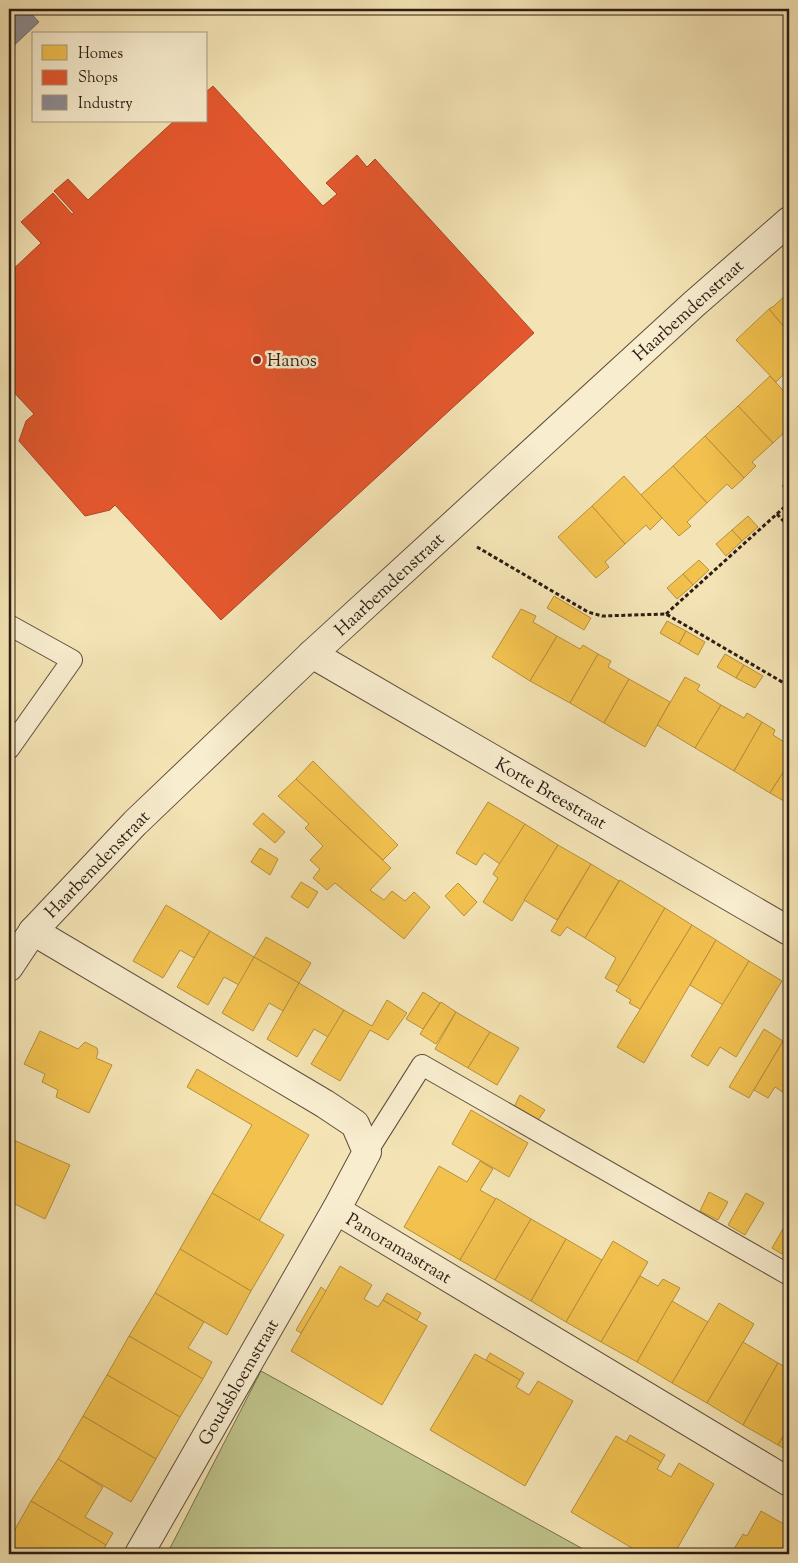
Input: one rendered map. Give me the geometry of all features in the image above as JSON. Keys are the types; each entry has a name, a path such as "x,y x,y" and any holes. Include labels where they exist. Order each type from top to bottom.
{"street":[{"name":"Haarbemdenstraat","path":"9,967 33,931 135,823 312,654 694,304 789,221"},
{"name":"Korte Breestraat","path":"312,654 789,932"},
{"path":"33,931 325,1104 355,1124 367,1152"},
{"name":"Panoramastraat","path":"367,1152 336,1210 789,1482"},
{"name":"Goudsbloemstraat","path":"140,1554 336,1210"}],"lane":[{"path":"9,625 72,660 9,749"},
{"path":"367,1152 422,1065 789,1275"}],"path":[{"path":"666,614 789,503"},
{"path":"777,514 789,528"},
{"path":"448,530 588,612 602,616 666,614 789,686"}],"green space":[{"path":"261,1371 592,1554 167,1554"}],"building: Homes":[{"path":"789,292 789,333 769,309"},
{"path":"769,309 789,333 789,360 783,366 787,371 776,382 736,340"},
{"path":"770,376 789,397 789,428 773,443 738,406"},
{"path":"738,406 773,443 752,462 756,466 744,478 705,436"},
{"path":"705,436 744,478 732,489 727,484 707,503 673,466"},
{"path":"673,466 707,503 687,522 691,526 679,536 641,495"},
{"path":"624,476 662,518 650,530 646,525 625,544 592,506"},
{"path":"789,479 789,495 782,486"},
{"path":"592,506 625,544 605,562 609,567 596,578 558,537"},
{"path":"748,516 758,527 742,541 732,530"},
{"path":"732,530 742,541 726,556 716,544"},
{"path":"699,560 709,570 693,585 683,574"},
{"path":"683,574 693,585 677,599 667,588"},
{"path":"554,596 591,618 584,630 547,608"},
{"path":"521,609 536,616 533,622 557,636 530,681 492,657"},
{"path":"667,621 686,631 679,644 660,633"},
{"path":"686,631 705,642 698,655 679,644"},
{"path":"557,636 580,649 583,645 598,654 570,703 530,681"},
{"path":"598,654 611,661 608,667 629,679 604,723 570,703"},
{"path":"725,654 744,665 736,678 717,667"},
{"path":"744,665 763,676 755,688 736,678"},
{"path":"685,677 700,685 697,690 721,705 695,748 657,725"},
{"path":"629,679 670,702 645,747 604,723"},
{"path":"721,705 744,718 747,713 762,722 734,771 695,748"},
{"path":"762,722 775,730 773,735 789,745 789,763 770,793 734,771"},
{"path":"313,761 398,845 383,860 296,779"},
{"path":"789,763 789,804 770,793"},
{"path":"296,779 391,868 370,890 384,900 392,891 405,901 414,892 430,907 404,939 335,883 327,890 313,878 320,869 310,860 323,846 305,828 309,824 278,796"},
{"path":"488,802 525,824 500,864 484,853 476,865 456,853"},
{"path":"263,813 285,832 275,843 253,824"},
{"path":"525,824 558,845 512,921 483,902 498,878 493,874"},
{"path":"558,845 591,864 557,920 524,900"},
{"path":"260,848 278,859 270,875 251,862"},
{"path":"591,864 619,881 585,938 567,927 560,936 551,931"},
{"path":"620,880 665,908 619,986 605,978 616,958 585,938"},
{"path":"301,882 318,892 308,908 291,897"},
{"path":"458,883 477,902 464,916 445,896"},
{"path":"166,905 210,931 194,958 180,950 163,978 133,961"},
{"path":"665,908 692,925 640,1009 629,1003 631,1000 616,991"},
{"path":"692,925 716,940 644,1063 617,1047"},
{"path":"210,931 254,957 239,985 224,977 208,1005 177,987"},
{"path":"266,937 311,963 299,983 254,957"},
{"path":"716,940 749,961 723,1005 690,985"},
{"path":"254,957 299,983 283,1011 269,1003 253,1031 222,1013"},
{"path":"749,961 782,981 736,1057 720,1047 708,1066 691,1056"},
{"path":"299,983 344,1010 328,1037 314,1029 297,1057 267,1039"},
{"path":"423,992 440,1003 423,1029 406,1019"},
{"path":"387,1000 407,1013 388,1040 370,1030 340,1081 311,1064 344,1010 372,1026"},
{"path":"441,1002 456,1012 436,1044 420,1034"},
{"path":"456,1012 490,1032 468,1068 435,1049"},
{"path":"764,1029 783,1041 749,1098 729,1087"},
{"path":"40,1031 78,1049 85,1042 97,1048 96,1058 112,1065 89,1113 56,1097 58,1090 42,1082 45,1074 24,1064"},
{"path":"789,1031 789,1096 775,1087 768,1098 754,1090"},
{"path":"490,1032 519,1048 497,1085 468,1068"},
{"path":"197,1069 309,1135 259,1221 212,1193 252,1125 187,1087"},
{"path":"520,1095 545,1110 536,1123 513,1109"},
{"path":"471,1110 528,1143 509,1177 452,1144"},
{"path":"9,1138 70,1165 45,1219 9,1201"},
{"path":"480,1161 493,1169 480,1190 496,1199 460,1260 404,1227 439,1166 467,1182"},
{"path":"709,1192 728,1202 718,1220 700,1211"},
{"path":"212,1193 284,1235 251,1291 180,1249"},
{"path":"746,1193 764,1203 745,1235 728,1225"},
{"path":"496,1198 531,1219 495,1280 460,1260"},
{"path":"531,1219 566,1239 531,1301 495,1280"},
{"path":"784,1227 789,1229 789,1258 772,1248"},
{"path":"566,1239 602,1260 566,1322 531,1301"},
{"path":"613,1241 648,1262 601,1342 566,1322"},
{"path":"180,1249 251,1291 227,1335 155,1293"},
{"path":"340,1266 372,1285 364,1299 378,1307 383,1300 427,1326 382,1405 291,1351"},
{"path":"640,1276 658,1286 663,1279 680,1288 637,1362 601,1342"},
{"path":"321,1287 326,1291 301,1333 296,1330"},
{"path":"155,1293 204,1322 188,1348 212,1362 203,1379 129,1336"},
{"path":"387,1293 421,1313 417,1320 383,1300"},
{"path":"672,1301 708,1322 672,1383 637,1362"},
{"path":"719,1303 754,1324 707,1403 672,1383"},
{"path":"129,1336 203,1379 180,1417 107,1375"},
{"path":"743,1342 778,1363 743,1425 707,1403"},
{"path":"490,1353 524,1373 520,1380 486,1360"},
{"path":"475,1354 520,1380 516,1387 529,1395 538,1381 573,1401 525,1486 430,1430"},
{"path":"778,1363 789,1369 789,1426 778,1445 743,1425"},
{"path":"107,1375 180,1417 156,1459 83,1416"},
{"path":"83,1416 156,1459 131,1502 58,1459"},
{"path":"789,1426 789,1451 778,1445"},
{"path":"630,1435 665,1455 661,1462 626,1442"},
{"path":"616,1436 661,1462 657,1469 671,1477 679,1463 714,1484 674,1554 642,1554 571,1512"},
{"path":"58,1459 103,1487 85,1517 113,1533 106,1545 31,1501"},
{"path":"31,1501 106,1545 101,1554 19,1554 9,1548 9,1540"},
{"path":"761,1511 789,1527 789,1554 731,1554 743,1534 747,1536"}],"building: Shops":[{"name":"Hanos","path":"213,86 323,206 337,194 326,183 357,155 367,167 375,159 534,333 221,620 115,505 110,510 85,516 19,441 26,421 34,414 9,387 9,273 41,243 21,222 53,193 72,214 74,213 54,191 68,179 88,200 173,122 208,122 208,90"}],"building: Industry":[{"path":"9,9 27,9 39,22 9,50"}],"place":[{"name":"Hanos","path":"257,360"}]}
